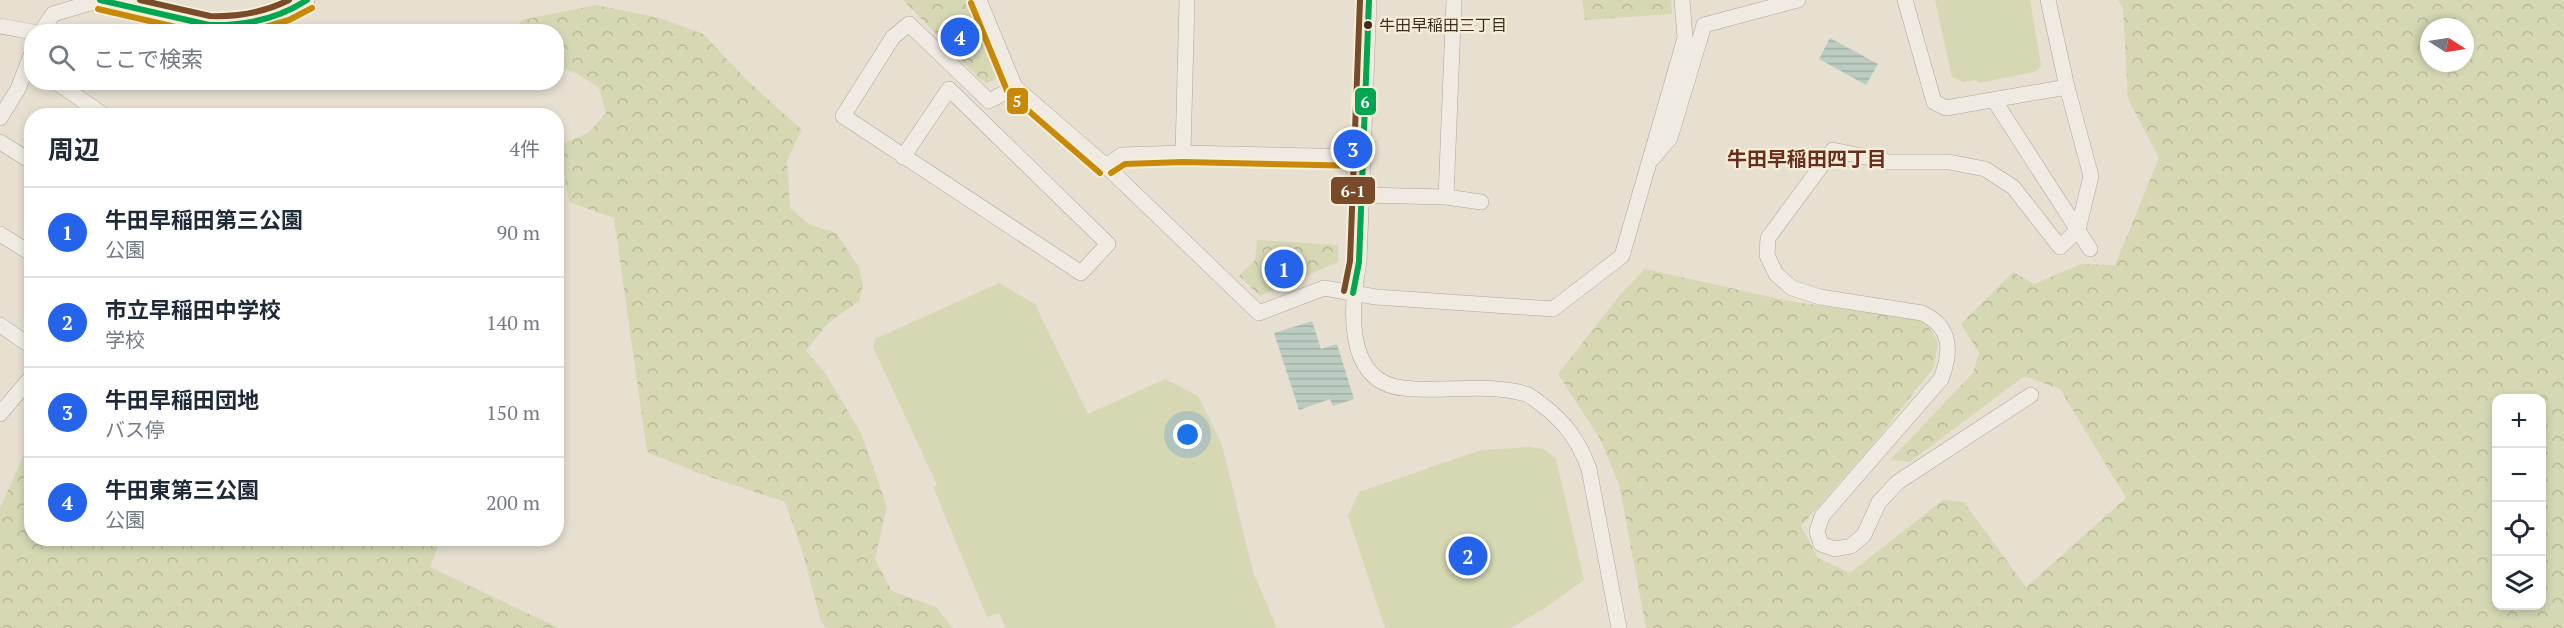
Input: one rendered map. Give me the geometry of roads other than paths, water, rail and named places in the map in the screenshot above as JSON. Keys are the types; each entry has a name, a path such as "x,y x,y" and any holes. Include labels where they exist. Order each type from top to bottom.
{"street":[{"path":"46,24 53,14 100,0 205,24"},
{"path":"243,24 298,6 306,0"},
{"path":"979,0 1015,87 1106,166 1259,313 1324,288 1376,297 1553,309 1622,256 1685,38 1682,0"},
{"path":"1183,153 1187,0"},
{"path":"1369,0 1359,262 1353,293 1355,340 1363,363 1379,380 1400,388 1496,388 1528,395 1559,417 1580,445 1589,469 1619,628"},
{"path":"1446,197 1454,0"},
{"path":"1649,163 1670,138 1704,26 1798,0"},
{"path":"1905,0 1934,102 1946,108 2067,87"},
{"path":"2031,395 1898,482 1879,502 1864,535 1851,546 1835,549 1821,544 1817,531 1822,516 1941,379 1948,360 1946,334 1937,320 1922,313 1820,297 1792,288 1776,274 1767,255 1768,238 1833,150 1889,162 1949,162 1985,169 2013,188 2060,247 2078,230 2091,176 2067,87 2048,0"},
{"path":"903,157 949,89 1108,244 1080,273 903,157 843,116 893,37 909,24 989,101 1015,87"},
{"path":"0,26 24,30"},
{"path":"0,118 24,74"},
{"path":"68,90 93,108"},
{"path":"1994,100 2090,249"},
{"path":"0,142 24,157"},
{"path":"1106,166 1122,155 1183,153 1363,157"},
{"path":"1362,195 1446,197 1481,202"},
{"path":"0,234 24,249"},
{"path":"0,325 24,342"},
{"path":"0,414 24,386"}],"place":[{"name":"牛田早稲田三丁目","path":"1368,25"},
{"name":"牛田東第三公園","path":"960,37"},
{"name":"牛田早稲田団地","path":"1353,149"},
{"name":"牛田早稲田第三公園","path":"1284,269"},
{"name":"市立早稲田中学校","path":"1468,556"}],"district":[{"name":"牛田早稲田四丁目","path":"1807,158"}]}
